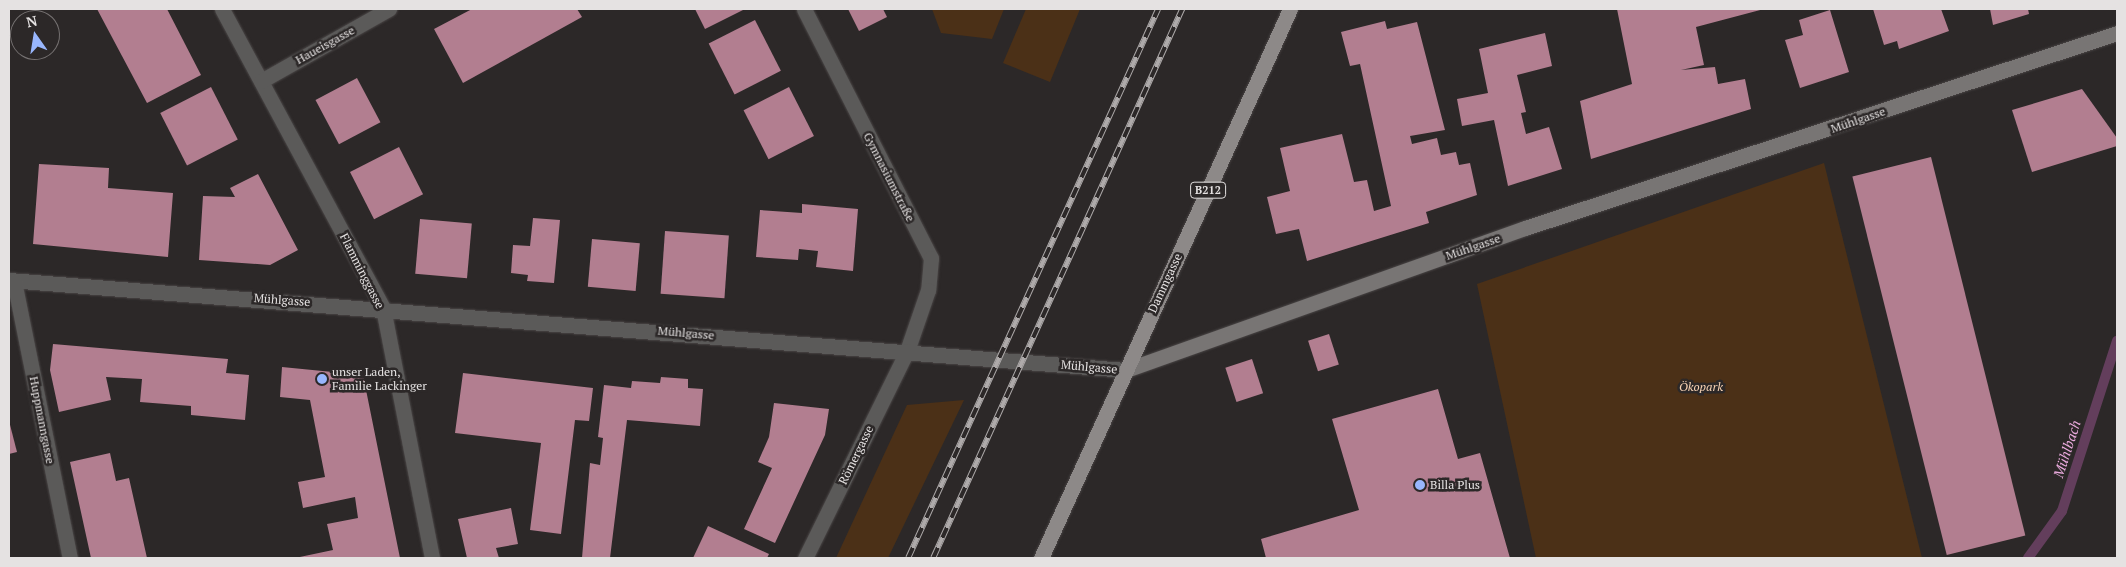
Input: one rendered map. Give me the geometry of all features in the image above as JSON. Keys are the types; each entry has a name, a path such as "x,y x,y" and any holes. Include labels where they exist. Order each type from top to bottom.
{"main road":[{"name":"Dammgasse","path":"1041,558 1290,9"}],"street":[{"name":"Flamminggasse","path":"222,9 383,308 432,558"},
{"name":"Haueisgasse","path":"261,81 390,9"},
{"name":"Gymnasiumstraße","path":"804,9 931,258 928,290 907,351"},
{"name":"Mühlgasse","path":"12,281 383,308 1126,370 1525,228 2117,33"},
{"name":"Huppmanngasse","path":"12,281 70,558"},
{"name":"Römergasse","path":"805,558 907,351"}],"green space":[{"path":"932,9 1004,9 992,39 941,33"},
{"path":"1026,9 1080,9 1050,82 1003,63"},
{"name":"Ökopark","path":"1824,163 1922,558 1536,558 1477,284"},
{"path":"964,400 888,558 836,558 907,405"}],"building":[{"path":"97,9 167,9 201,75 147,103"},
{"path":"472,9 577,9 582,17 463,83 434,29"},
{"path":"695,9 745,9 705,29"},
{"path":"848,9 883,9 887,17 859,31"},
{"path":"1617,9 1764,9 1696,27 1704,65 1681,70 1715,67 1718,84 1745,79 1751,109 1591,159 1580,101 1632,84"},
{"path":"1873,9 1941,9 1949,31 1899,49 1897,41 1884,45"},
{"path":"1990,9 2028,9 2029,14 1993,25"},
{"path":"1830,10 1849,72 1800,88 1785,40 1803,35 1799,20"},
{"path":"755,20 781,71 735,94 709,44"},
{"path":"1385,21 1387,29 1417,22 1445,130 1410,136 1412,144 1437,138 1441,155 1456,152 1459,165 1470,163 1477,195 1426,212 1429,223 1307,261 1299,229 1276,234 1267,197 1290,191 1280,148 1342,134 1354,182 1367,180 1374,211 1391,206 1360,64 1350,66 1341,32"},
{"path":"1545,33 1552,66 1517,75 1526,112 1521,113 1526,134 1549,127 1562,169 1508,186 1494,120 1462,126 1457,99 1488,93 1479,49"},
{"path":"357,78 380,122 339,144 316,100"},
{"path":"211,87 238,140 187,165 160,113"},
{"path":"789,87 814,136 769,159 744,110"},
{"path":"2082,89 2117,138 2117,146 2032,172 2012,110"},
{"path":"399,147 423,194 374,219 350,172"},
{"path":"1931,157 2025,535 1947,555 1852,177"},
{"path":"39,164 109,168 108,188 173,193 168,257 33,244"},
{"path":"258,174 298,250 270,265 199,260 203,196 235,197 230,188"},
{"path":"802,204 858,209 853,271 816,267 818,251 799,249 798,260 756,257 760,210 802,213"},
{"path":"533,218 560,220 554,283 527,281 528,275 511,273 513,245 530,246"},
{"path":"420,219 472,224 467,278 415,274"},
{"path":"665,231 729,235 724,298 661,294"},
{"path":"592,239 640,243 636,291 588,287"},
{"path":"1329,334 1339,364 1318,371 1308,341"},
{"path":"53,344 228,359 226,373 249,375 245,420 191,415 191,406 140,402 142,379 106,377 111,400 59,412 50,370"},
{"path":"1252,359 1263,393 1236,402 1225,368"},
{"path":"282,367 363,375 400,558 295,558 333,550 327,524 358,518 355,497 303,508 298,482 325,477 310,400 280,397"},
{"path":"463,373 593,388 589,421 575,420 561,534 530,530 541,443 455,433"},
{"path":"661,377 688,379 688,388 703,389 700,426 627,420 610,558 582,558 590,463 600,465 603,438 598,437 604,385 631,388 632,381 660,383"},
{"name":"Billa Plus","path":"1438,389 1458,459 1480,453 1510,558 1266,558 1261,539 1359,510 1332,419"},
{"path":"774,403 829,409 825,435 775,543 744,529 772,468 758,462 769,437"},
{"path":"9,421 17,452 9,454"},
{"path":"110,453 116,481 129,478 147,558 91,558 70,462"},
{"path":"511,508 518,544 496,548 499,558 467,558 458,519"},
{"path":"708,526 769,554 767,558 693,558"}],"waterway":[{"name":"Mühlbach","path":"2028,558 2062,511 2117,341"}],"railway":[{"path":"908,558 1158,9"},
{"path":"933,558 1182,9"}],"place":[{"name":"unser Laden, Familie Lackinger","path":"322,379"},
{"name":"Billa Plus","path":"1420,485"}]}
